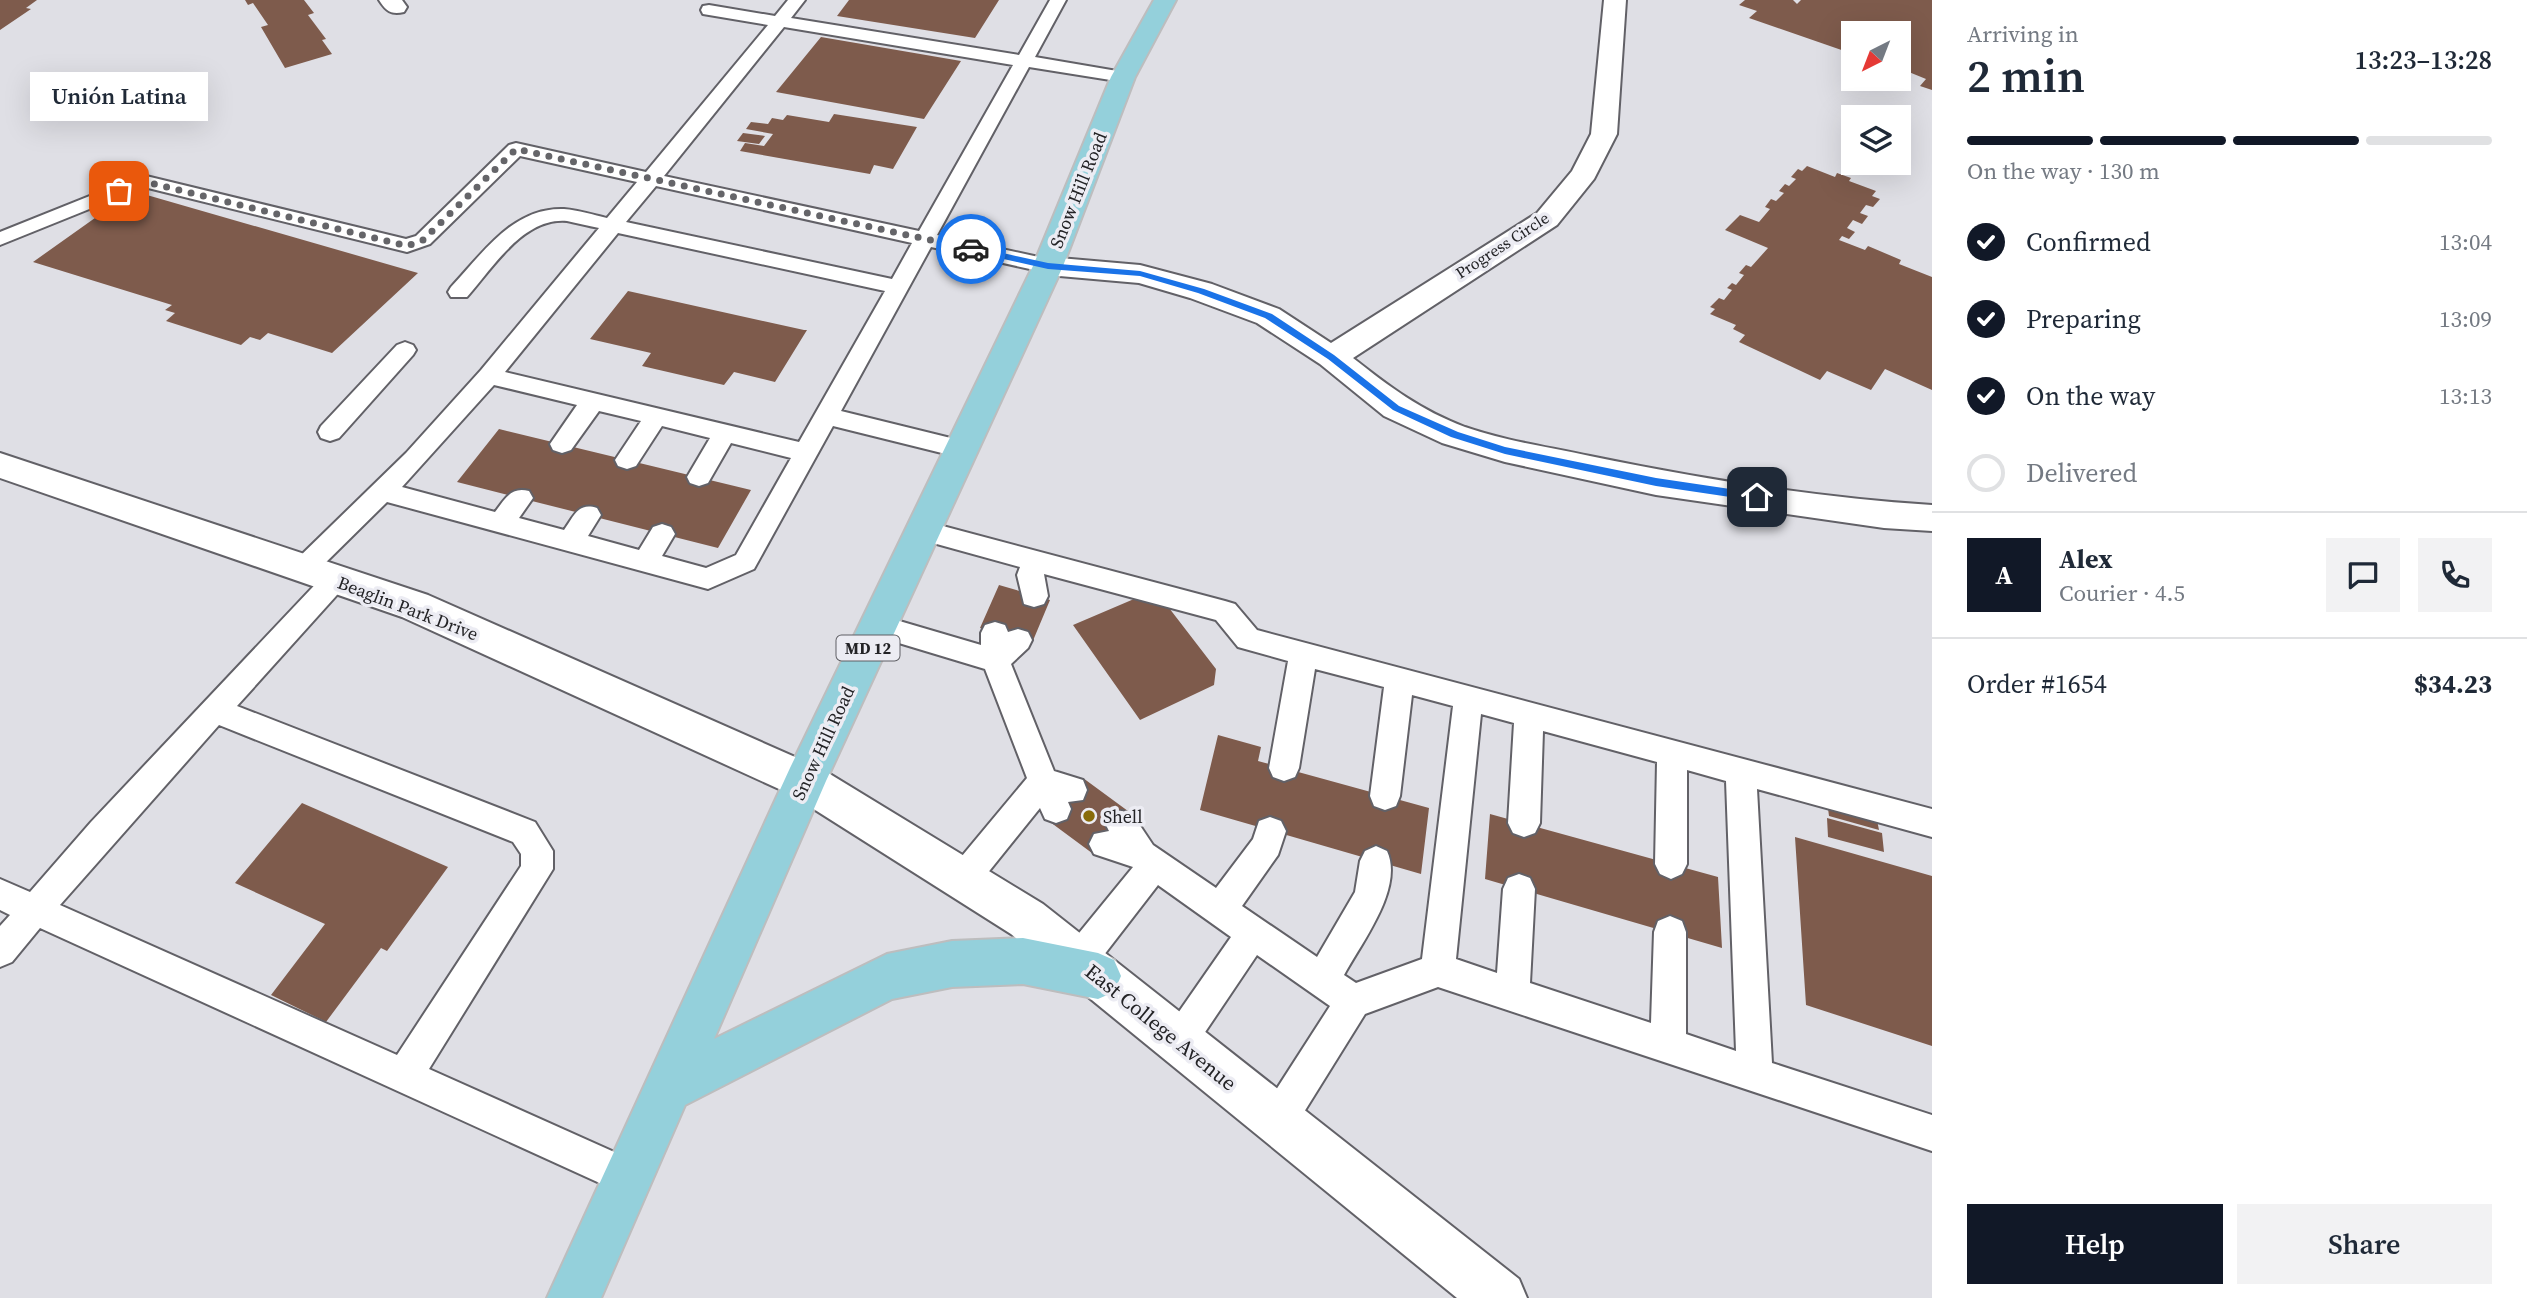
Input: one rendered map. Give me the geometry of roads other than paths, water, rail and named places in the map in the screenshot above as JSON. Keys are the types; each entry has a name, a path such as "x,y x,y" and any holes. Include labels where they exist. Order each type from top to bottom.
{"main road":[{"name":"Snow Hill Road","path":"574,1298 805,781 1048,266 1123,77 1165,0"},
{"path":"667,1088 887,977 952,964 1023,961 1088,969"}],"street":[{"name":"Progress Circle","path":"1331,357 1547,219 1584,173 1604,134 1615,0"},
{"path":"1048,266 1140,274 1201,291 1268,316 1331,357 1369,389 1422,422 1505,450 1656,482 1884,515 1932,518"},
{"name":"Beaglin Park Drive","path":"0,465 415,606 805,781"},
{"name":"East College Avenue","path":"805,781 1027,919 1500,1298"}],"lane":[{"path":"0,951 102,832 214,710 383,491 489,376 797,0"},
{"path":"383,491 708,579 746,562 1058,0"},
{"path":"709,10 1123,77"},
{"path":"0,239 142,181 407,246 423,240 516,149 1048,266"},
{"path":"459,292 518,228 542,217 565,215 900,288"},
{"path":"330,432 405,350"},
{"path":"489,376 807,453"},
{"path":"562,444 593,401"},
{"path":"828,415 962,449"},
{"path":"627,460 657,416"},
{"path":"699,477 725,433"},
{"path":"502,523 520,498"},
{"path":"570,542 588,515"},
{"path":"923,531 1028,580 1226,612 1248,639 1932,823"},
{"path":"645,562 662,534"},
{"path":"879,626 1003,644 1057,793 963,879"},
{"path":"1284,768 1303,655"},
{"path":"1385,796 1399,680"},
{"path":"1438,970 1468,698"},
{"path":"214,710 524,832 537,851 537,869 404,1076"},
{"path":"1524,823 1529,714"},
{"path":"1671,864 1672,753"},
{"path":"1741,772 1755,1074"},
{"path":"1220,909 1267,845 1270,831"},
{"path":"1114,835 1353,1001"},
{"path":"1088,969 1149,859"},
{"path":"1322,980 1371,896 1376,861"},
{"path":"1512,994 1519,889"},
{"path":"0,894 34,912 628,1177"},
{"path":"1178,1041 1253,933"},
{"path":"1668,1045 1670,933"},
{"path":"1278,1120 1353,1001 1438,970 1932,1133"}],"place":[{"name":"Unión Latina","path":"119,191"},
{"name":"Shell","path":"1089,816"}]}
